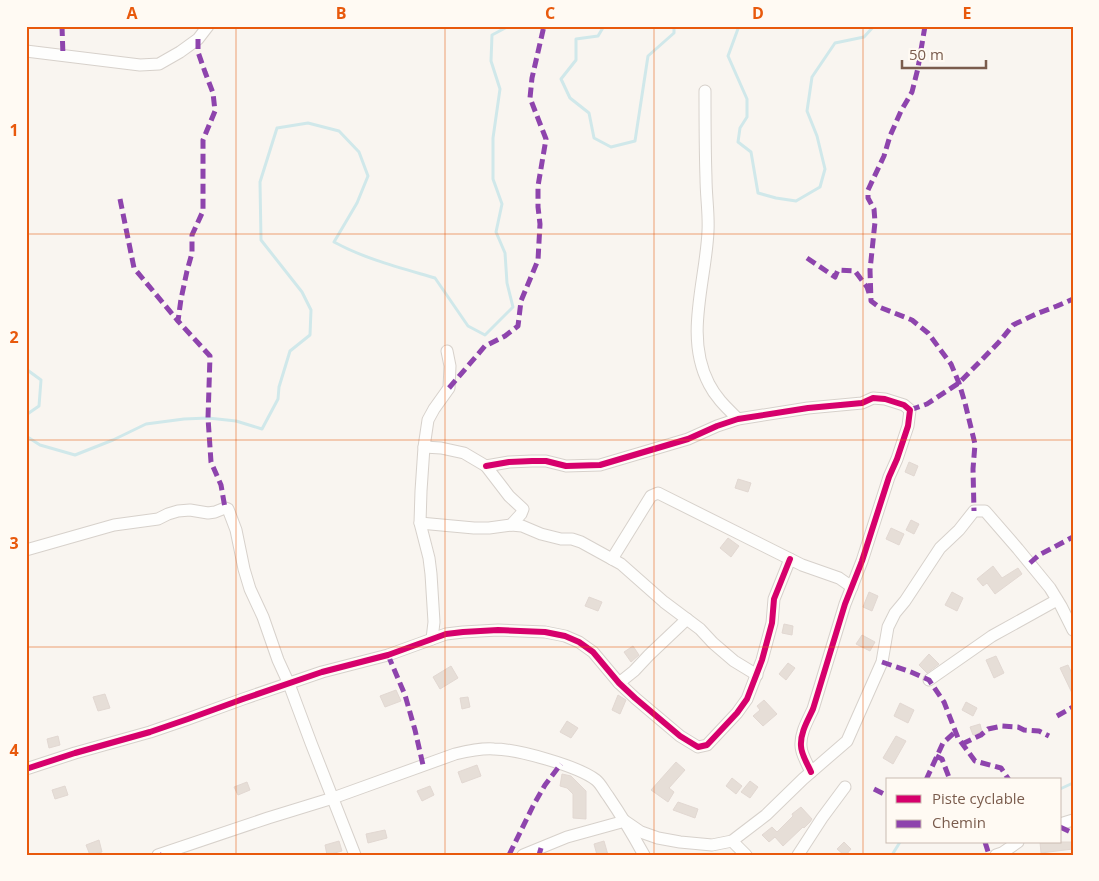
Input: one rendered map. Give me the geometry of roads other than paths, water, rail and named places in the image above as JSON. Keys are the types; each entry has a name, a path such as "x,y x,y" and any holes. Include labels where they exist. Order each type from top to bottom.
{"street":[{"path":"26,51 140,65 158,64 198,40 208,26"},
{"path":"705,91 708,229 706,256 700,287 699,356 703,372 710,386 719,399 738,419"},
{"path":"432,639 434,622 429,558 420,523 421,491 428,420 449,388 450,366 447,351"},
{"path":"486,466 532,461 546,461 566,466 600,465 688,439 738,419 808,408 862,403 873,398 904,405 910,410 908,426 845,604 813,709 802,735 800,747 811,772"},
{"path":"424,447 441,448 464,453 486,466 522,509 521,514 511,525"},
{"path":"612,559 651,496 658,493 802,565 840,578 852,587"},
{"path":"26,550 114,525 158,519 178,511 190,510 208,513 225,508 228,510 236,530 250,589 263,617 278,660 355,855"},
{"path":"523,855 567,837 625,821 641,832 680,842 712,845 732,841 766,815 847,741 882,662 888,627 895,613 940,548 959,530 974,511 985,511 1043,579 1058,600 1073,630"},
{"path":"420,523 482,528 511,525 522,526 541,534 581,542 621,564 664,602 700,629 734,661 757,675"},
{"path":"26,769 150,732 322,672 388,655 446,634 498,630 545,632 565,636 579,642 593,652 619,683 635,698 680,736 698,747 707,745 737,713 747,699 757,675 772,623 774,599 790,559"},
{"path":"929,680 992,636 1058,600"},
{"path":"619,683 634,671 648,655 687,619"},
{"path":"158,855 332,798 455,754 494,749 548,760 579,771 597,781 625,821 644,855"},
{"path":"798,855 845,787"},
{"path":"732,841 746,855"},
{"path":"996,855 1015,844"}],"waterway":[{"path":"26,436 40,445 75,455 146,424 208,418 236,421 262,429 278,399 279,387 290,351 310,335 311,310 302,292 261,240 260,182 277,128 308,123 339,131 359,152 368,176 357,203 334,242 396,267 435,278 468,326 485,335 513,307 507,283 505,253 496,232 502,204 493,179 493,138 500,89 491,61 492,35 509,26"},
{"path":"604,26 598,36 576,39 576,60 561,79 570,98 589,113 594,138 611,147 635,141 648,56 674,33 674,26"},
{"path":"739,26 728,56 747,99 747,117 740,128 738,142 751,152 758,193 796,201 820,187 825,169 817,136 807,111 812,77 835,43 864,37 874,26"},
{"path":"26,369 41,380 39,406 26,415"},
{"path":"1062,788 1073,783"},
{"path":"892,855 899,844"}]}
